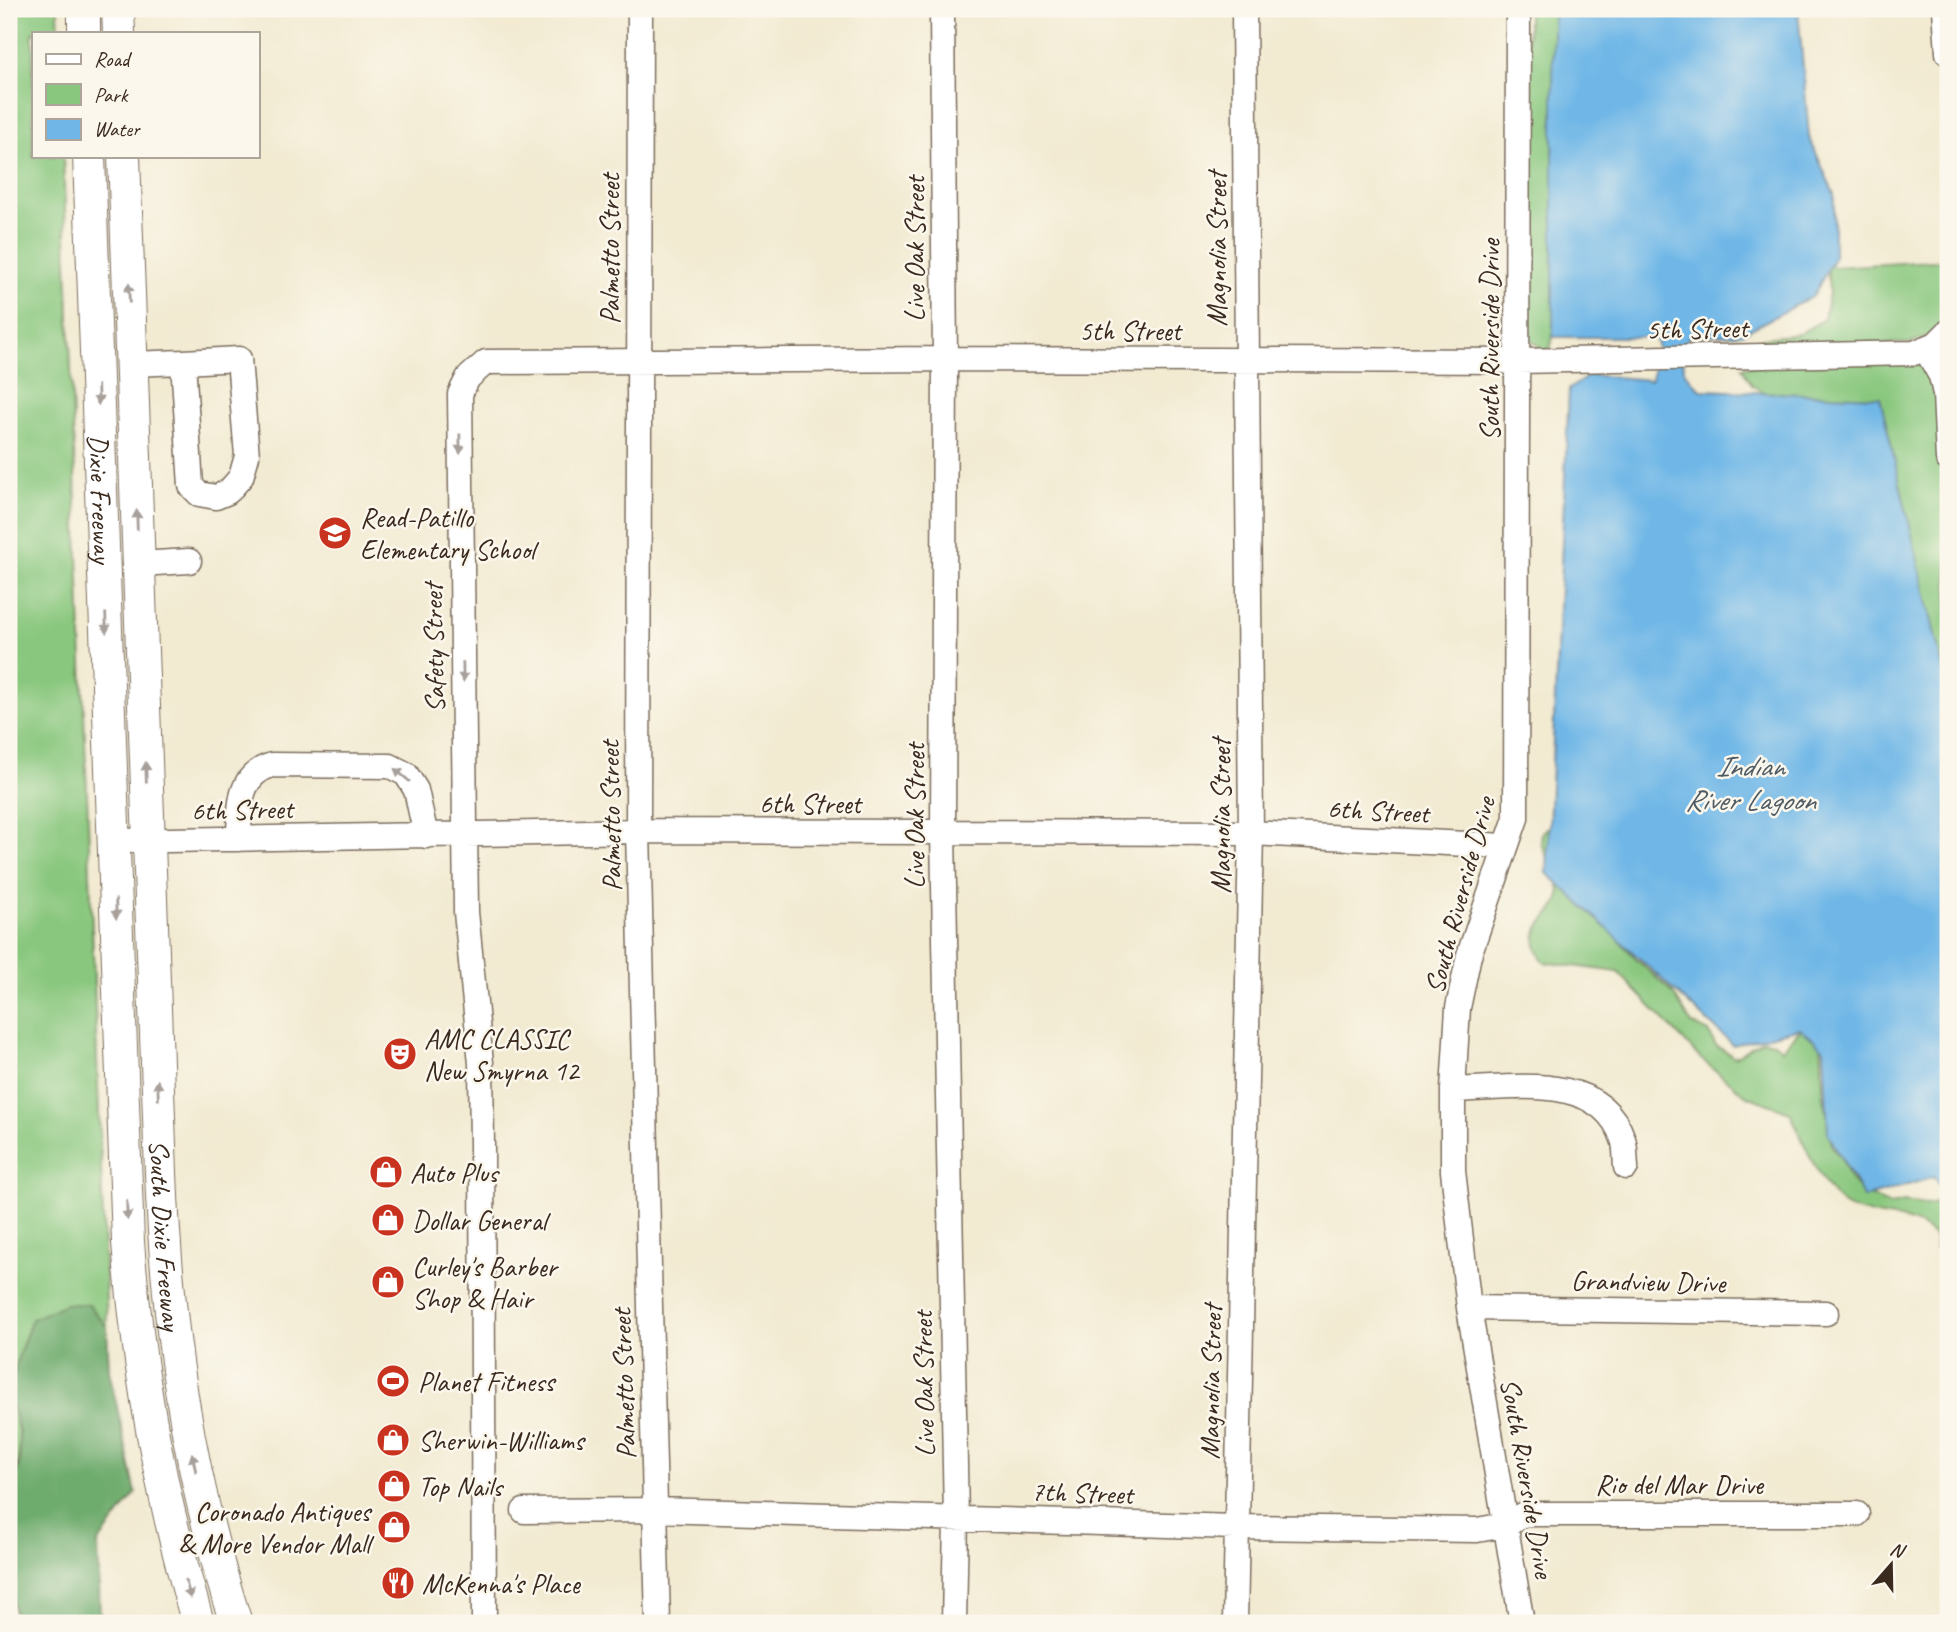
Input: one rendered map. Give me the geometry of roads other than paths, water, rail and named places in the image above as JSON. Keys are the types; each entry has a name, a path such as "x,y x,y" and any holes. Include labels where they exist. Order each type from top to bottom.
{"main road":[{"path":"83,9 84,32"},
{"path":"118,9 119,32"},
{"name":"Dixie Freeway","path":"89,158 114,841"},
{"name":"Dixie Freeway","path":"124,158 149,840"},
{"name":"South Dixie Freeway","path":"149,840 160,1173 168,1299 174,1353 202,1503 236,1623"},
{"name":"South Dixie Freeway","path":"114,841 125,1174 139,1362 166,1507 198,1623"}],"street":[{"name":"Palmetto Street","path":"640,9 639,831 658,1623"},
{"name":"Live Oak Street","path":"942,9 945,359 943,833 956,1518 954,1623"},
{"name":"Magnolia Street","path":"1235,1623 1251,834 1244,9"},
{"name":"South Riverside Drive","path":"1518,9 1516,818 1469,955 1458,1008 1453,1090 1453,1171 1469,1308 1522,1623"},
{"path":"1945,9 1948,53"},
{"path":"1948,332 1936,344 1925,348 1945,381 1948,459"},
{"name":"5th Street","path":"468,378 486,362 945,359 1519,361 1914,353 1925,348"},
{"path":"96,355 183,362 239,359 247,456 241,477 228,492 216,497 199,494 191,486 183,362"},
{"name":"Safety Street","path":"468,378 460,394 465,836 466,912 481,1077 484,1623"},
{"path":"139,564 189,561"},
{"path":"239,839 240,802 250,777 259,769 272,765 390,766 406,774 416,790 426,836"},
{"name":"6th Street","path":"114,841 639,831 1251,834 1505,846"},
{"path":"1453,1090 1559,1088 1585,1095 1608,1113 1624,1140 1626,1167"},
{"path":"125,1174 160,1173"},
{"name":"Grandview Drive","path":"1469,1308 1826,1313"},
{"path":"166,1507 202,1503"},
{"name":"7th Street","path":"524,1511 656,1510 1236,1527 1477,1530 1505,1525"},
{"name":"Rio del Mar Drive","path":"1505,1525 1524,1514 1857,1514"}],"water":[{"name":"Indian River Lagoon","path":"1553,9 1798,9 1809,137 1834,194 1834,258 1813,296 1742,334 1689,336 1683,350 1684,372 1701,390 1880,397 1948,691 1948,1199 1934,1177 1864,1198 1828,1134 1824,1049 1800,1028 1733,1045 1547,873 1569,389 1590,375 1651,380 1658,349 1655,337 1553,337"}],"place":[{"name":"Read-Patillo Elementary School","path":"335,533"},
{"name":"AMC CLASSIC New Smyrna 12","path":"400,1054"},
{"name":"Auto Plus","path":"386,1172"},
{"name":"Dollar General","path":"388,1220"},
{"name":"Curley's Barber Shop & Hair","path":"388,1282"},
{"name":"Planet Fitness","path":"393,1381"},
{"name":"Sherwin-Williams","path":"393,1440"},
{"name":"Top Nails","path":"394,1486"},
{"name":"Coronado Antiques & More Vendor Mall","path":"394,1527"},
{"name":"McKenna's Place","path":"398,1583"}]}
